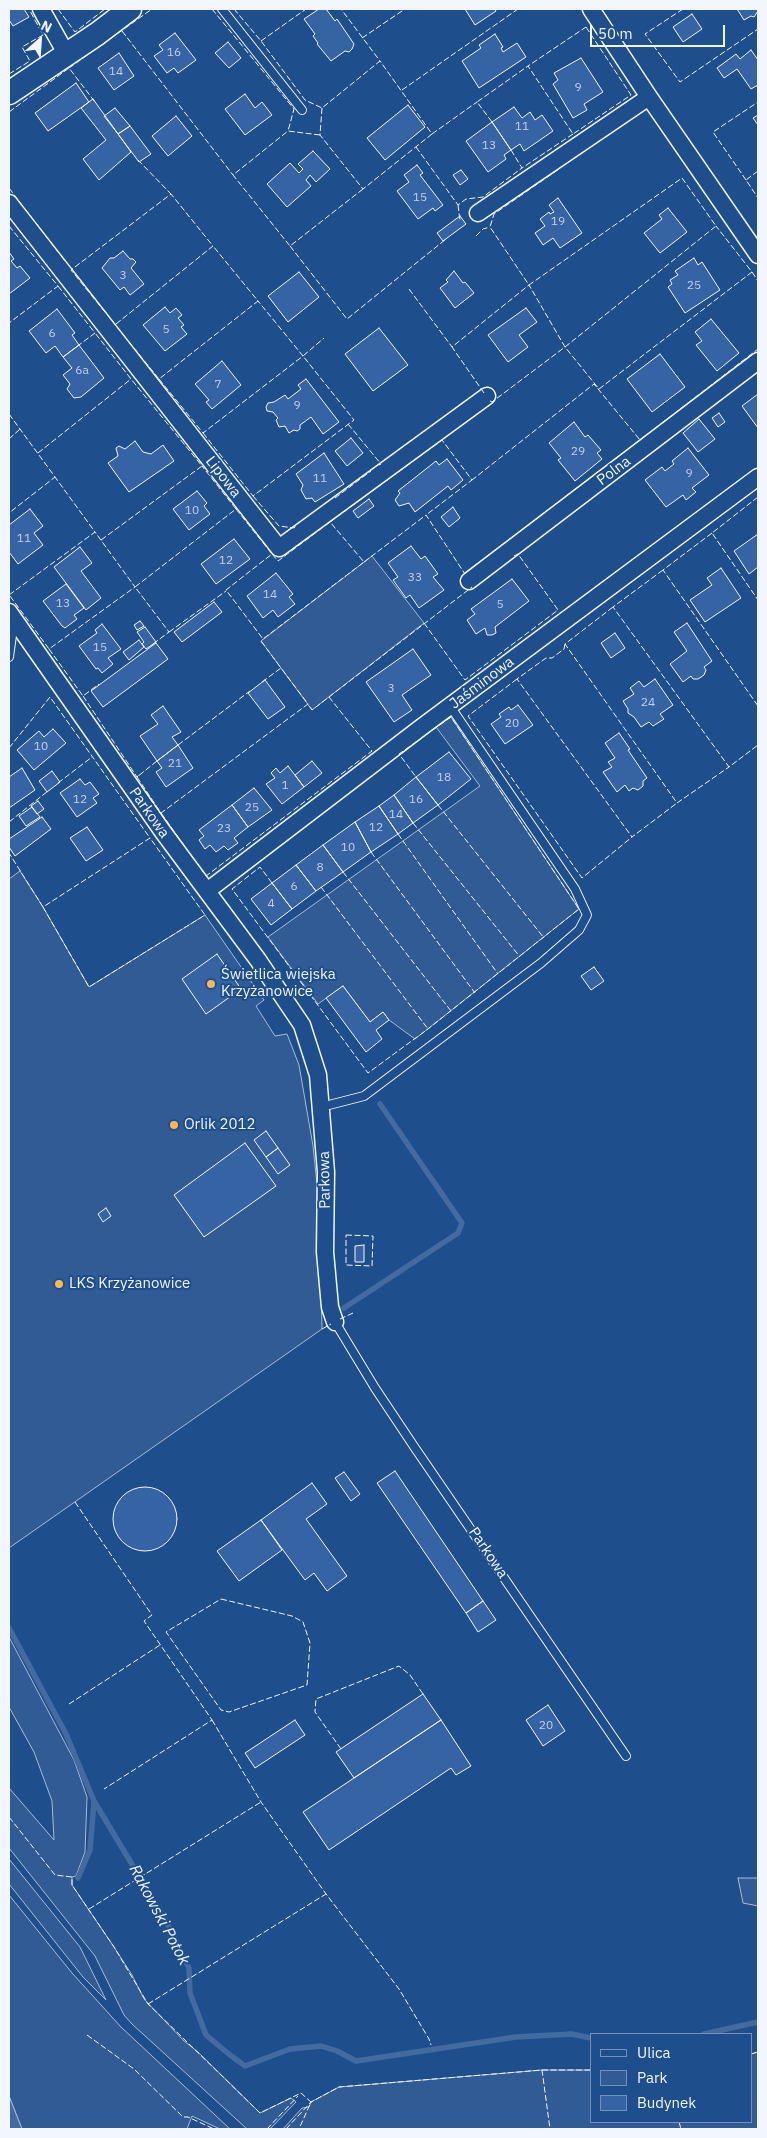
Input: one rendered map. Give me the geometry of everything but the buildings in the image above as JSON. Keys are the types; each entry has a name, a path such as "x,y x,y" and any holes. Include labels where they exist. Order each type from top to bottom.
{"street":[{"path":"41,9 67,55"},
{"path":"9,93 67,55 130,9"},
{"path":"591,9 758,255"},
{"path":"478,213 649,97"},
{"name":"Lipowa","path":"9,203 279,548 487,396"},
{"name":"Polna","path":"469,581 758,361"},
{"name":"Jaśminowa","path":"206,890 758,476"},
{"name":"Parkowa","path":"12,616 163,832 302,1025 318,1075 326,1172 325,1252 330,1307 335,1322"}],"lane":[{"path":"222,9 302,110"},
{"path":"9,657 12,616"},
{"path":"321,1107 364,1096 541,964 579,930 587,915 575,889 450,706"},
{"name":"Parkowa","path":"335,1322 410,1441 626,1756"}],"green space":[{"path":"372,556 424,623 312,710 261,641"},
{"path":"451,717 579,909 415,1039 389,1020 383,1012 370,1022 343,986 318,1004 268,937 480,786 436,727"},
{"path":"20,871 89,987 205,915 264,1000 256,1006 275,1036 287,1034 299,1065 313,1146 319,1203 322,1329 9,1548 9,879"},
{"path":"9,1637 74,1760 87,1797 85,1852 76,1876 72,1877 72,1885 132,1975 144,1999 184,2041 198,2052 260,2113 291,2098 296,2102 270,2129 247,2129 132,2024 124,2015 95,1956 9,1848 9,1788 54,1840 52,1801 34,1752 9,1707"},
{"path":"9,1859 80,1947 106,2000 83,1977 9,1884"},
{"path":"738,1878 758,1878 758,1906 743,1903"},
{"path":"9,1895 72,1973 121,2027 230,2129 220,2129 192,2116 187,2129 22,2129 9,2096"},
{"path":"758,2052 758,2129 283,2129 302,2108 309,2107 311,2102 339,2087 542,2070 590,2070 590,2123 752,2123 752,2054"}],"shaded area":[{"path":"9,2096 22,2129 9,2129"}],"waterway":[{"path":"344,1308 458,1233 462,1223 380,1104"},
{"name":"Rakowski Potok","path":"9,1628 66,1734 94,1801 166,1921 189,1968 190,1993 206,2035 245,2066 290,2049 321,2046 337,2051 356,2061 516,2037 571,2034 590,2038"},
{"path":"78,1878 90,1850 94,1801"},
{"name":"Rakowski Potok","path":"708,2033 758,2022"}],"fence":[{"path":"9,74 30,61 22,47 43,35 29,9"},
{"path":"58,9 75,32 105,9"},
{"path":"69,68 152,9"},
{"path":"212,9 294,109 288,131"},
{"path":"234,9 261,41 305,100 322,108 380,61 341,9"},
{"path":"261,41 306,9"},
{"path":"362,38 405,9"},
{"path":"402,90 518,9"},
{"path":"683,9 645,34 680,82 758,29"},
{"path":"586,27 631,95 573,134 528,66 586,27"},
{"path":"122,31 233,175"},
{"path":"322,108 320,135 363,189 432,134 380,61"},
{"path":"492,122 477,102 528,66"},
{"path":"9,112 69,68 95,102"},
{"path":"432,134 477,102"},
{"path":"746,180 713,132 758,102"},
{"path":"320,135 288,131 233,175 290,246 363,189"},
{"path":"511,150 522,168 573,134"},
{"path":"416,147 458,205 466,199 483,197 522,168"},
{"path":"138,160 171,194"},
{"path":"490,401 492,402 565,347 716,226 682,178 529,285 490,227 494,214 559,169"},
{"path":"758,171 746,180 758,198"},
{"path":"9,188 65,261"},
{"path":"116,324 213,246 171,194 71,270 159,379 258,301 213,246"},
{"path":"458,205 460,220"},
{"path":"9,226 58,286 9,323"},
{"path":"484,393 452,347 529,285 565,347 599,389 752,272 716,226"},
{"path":"476,236 483,229 490,227"},
{"path":"290,246 347,319 446,239"},
{"path":"752,272 758,281"},
{"path":"58,286 95,333 79,345"},
{"path":"409,289 452,347"},
{"path":"159,379 203,433 303,356 258,301"},
{"path":"38,453 131,379 95,333"},
{"path":"203,433 253,496 354,420 303,356 324,338"},
{"path":"640,440 758,349"},
{"path":"101,540 202,466 131,379"},
{"path":"465,573 640,440 594,384 472,480"},
{"path":"9,414 55,477 9,513"},
{"path":"348,424 381,464 379,465"},
{"path":"9,439 20,429"},
{"path":"330,522 442,440 472,480 426,515"},
{"path":"153,644 169,632 135,587 236,509 202,466"},
{"path":"335,498 371,471"},
{"path":"9,595 95,532 55,477"},
{"path":"253,496 279,526 294,528 296,526"},
{"path":"758,497 712,533 758,600"},
{"path":"236,509 272,554 226,590 263,639 364,562 330,522 278,561 272,554"},
{"path":"364,562 426,515 465,574"},
{"path":"10,596 49,649 135,587 95,532"},
{"path":"712,533 663,570 758,706"},
{"path":"424,623 465,680 558,610 518,554 514,556"},
{"path":"663,570 613,607 729,767 758,745"},
{"path":"329,697 472,587"},
{"path":"169,632 226,591"},
{"path":"613,607 565,644 677,803 729,767"},
{"path":"262,682 281,668 261,641 263,639"},
{"path":"565,644 564,649 552,658 546,658 517,679 632,837 677,803"},
{"path":"49,649 83,696 99,684"},
{"path":"157,761 137,777 161,813 308,704 281,668"},
{"path":"517,679 468,716 582,878 632,837"},
{"path":"178,745 250,691"},
{"path":"83,696 137,777 139,775"},
{"path":"9,748 50,697 150,838 43,907 9,853"},
{"path":"161,813 206,876 372,751 329,697 312,710 308,704"},
{"path":"272,883 260,867 232,889 368,1073 428,1029 579,909 451,717 399,754 416,777"},
{"path":"58,783 92,757"},
{"path":"9,822 48,791"},
{"path":"438,805 544,938"},
{"path":"413,823 520,957"},
{"path":"398,834 498,974"},
{"path":"43,907 89,987 205,915 150,838"},
{"path":"371,852 475,993"},
{"path":"343,872 451,1011"},
{"path":"321,887 428,1029"},
{"path":"346,1235 373,1236 372,1266 346,1265 346,1235"},
{"path":"340,1319 353,1313"},
{"path":"322,1329 331,1324"},
{"path":"75,1502 152,1615 144,1621 212,1720 104,1789"},
{"path":"221,1599 292,1616 303,1622 310,1643 307,1685 229,1712 221,1710 166,1632 221,1599"},
{"path":"69,1704 160,1645"},
{"path":"341,1749 315,1712 316,1699 399,1666 410,1675 423,1694"},
{"path":"212,1720 261,1802 326,1894 399,1989 431,2045"},
{"path":"89,1909 261,1802"},
{"path":"9,1817 55,1875 72,1877 72,1885 114,1947 148,2004 260,2113 301,2093 311,2102 299,2129"},
{"path":"148,2004 326,1894"},
{"path":"87,2035 134,2069 183,2117 188,2117 214,2129"},
{"path":"752,2054 758,2052"},
{"path":"542,2070 590,2070"},
{"path":"286,2129 311,2102 339,2087 542,2070 550,2129"},
{"path":"267,2129 298,2096"},
{"path":"679,2123 681,2129"}],"place":[{"name":"Świetlica wiejska Krzyżanowice","path":"211,984"},
{"name":"Orlik 2012","path":"174,1125"},
{"name":"LKS Krzyżanowice","path":"59,1284"}]}
